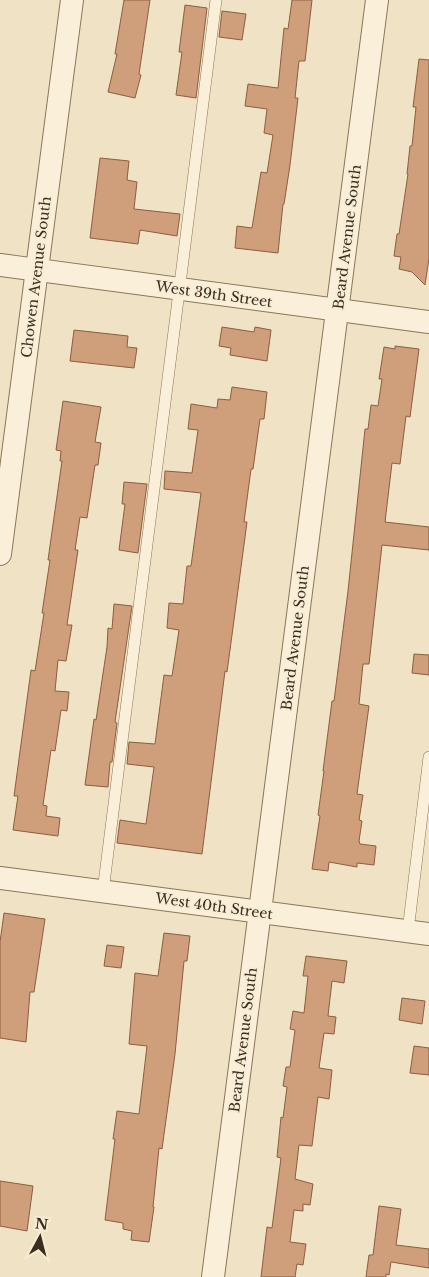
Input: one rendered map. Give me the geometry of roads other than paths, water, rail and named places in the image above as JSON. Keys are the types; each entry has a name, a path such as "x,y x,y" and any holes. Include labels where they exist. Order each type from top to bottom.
{"street":[{"name":"Chowen Avenue South","path":"0,554 72,0"},
{"name":"Beard Avenue South","path":"213,1277 377,0"},
{"name":"West 39th Street","path":"0,265 429,322"},
{"name":"West 40th Street","path":"0,878 418,933"}],"lane":[{"path":"103,891 216,0"},
{"path":"418,933 429,757"}]}
